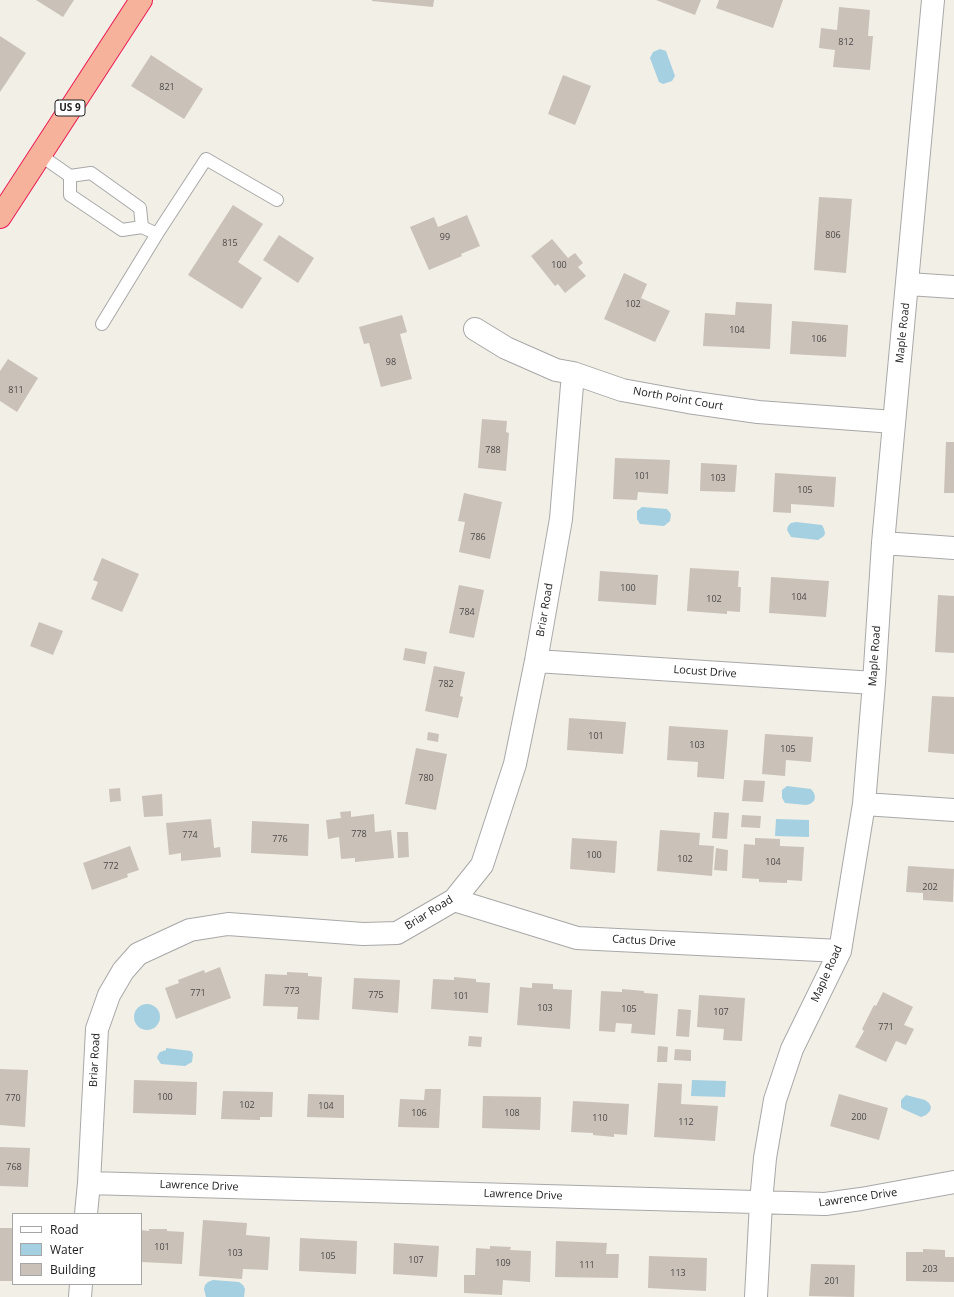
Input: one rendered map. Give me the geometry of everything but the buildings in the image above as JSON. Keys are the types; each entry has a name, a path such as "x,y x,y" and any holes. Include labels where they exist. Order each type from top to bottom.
{"highway":[{"name":"US 9","path":"0,217 141,0"}],"street":[{"name":"Maple Road","path":"756,1297 765,1158 775,1100 792,1048 840,951 864,804 874,683 882,543 908,284 933,0"},
{"path":"908,284 954,287"},
{"name":"North Point Court","path":"475,329 506,348 556,370 573,373 622,390 688,402 758,412 894,422"},
{"name":"Briar Road","path":"86,1213 97,1029 108,995 123,971 138,954 190,930 228,924 363,934 397,933 454,900 482,865 515,764 536,661 561,519 573,373"},
{"path":"882,543 954,548"},
{"name":"Locust Drive","path":"536,661 874,683"},
{"path":"864,804 954,810"},
{"name":"Cactus Drive","path":"454,900 577,938 840,951"},
{"name":"Lawrence Drive","path":"89,1183 825,1204 954,1182"},
{"path":"80,1297 81,1285"}],"lane":[{"path":"40,156 70,176 91,173 140,208 142,227"},
{"path":"102,324 206,158 277,200"},
{"path":"70,176 70,195 122,230 142,227 157,234"}],"water":[{"path":"660,49 666,51 675,76 672,81 663,84 659,82 650,58 653,52"},
{"path":"642,507 667,509 671,514 670,521 664,526 640,524 637,519 637,511"},
{"path":"796,522 822,525 825,533 824,536 818,540 791,537 787,530 788,526 791,523"},
{"path":"787,786 811,789 815,797 814,801 806,805 785,803 782,798 782,790"},
{"path":"776,819 809,820 809,837 775,836"},
{"path":"147,1004 156,1008 160,1017 156,1026 147,1030 138,1026 134,1017 138,1008"},
{"path":"166,1048 191,1051 193,1054 192,1062 185,1066 161,1064 157,1058 160,1052 166,1050"},
{"path":"692,1080 726,1081 725,1097 691,1096"},
{"path":"906,1095 925,1100 931,1107 930,1111 921,1117 903,1109 901,1107 901,1100"},
{"path":"213,1280 239,1282 245,1289 244,1297 206,1297 204,1289 205,1285"}]}
